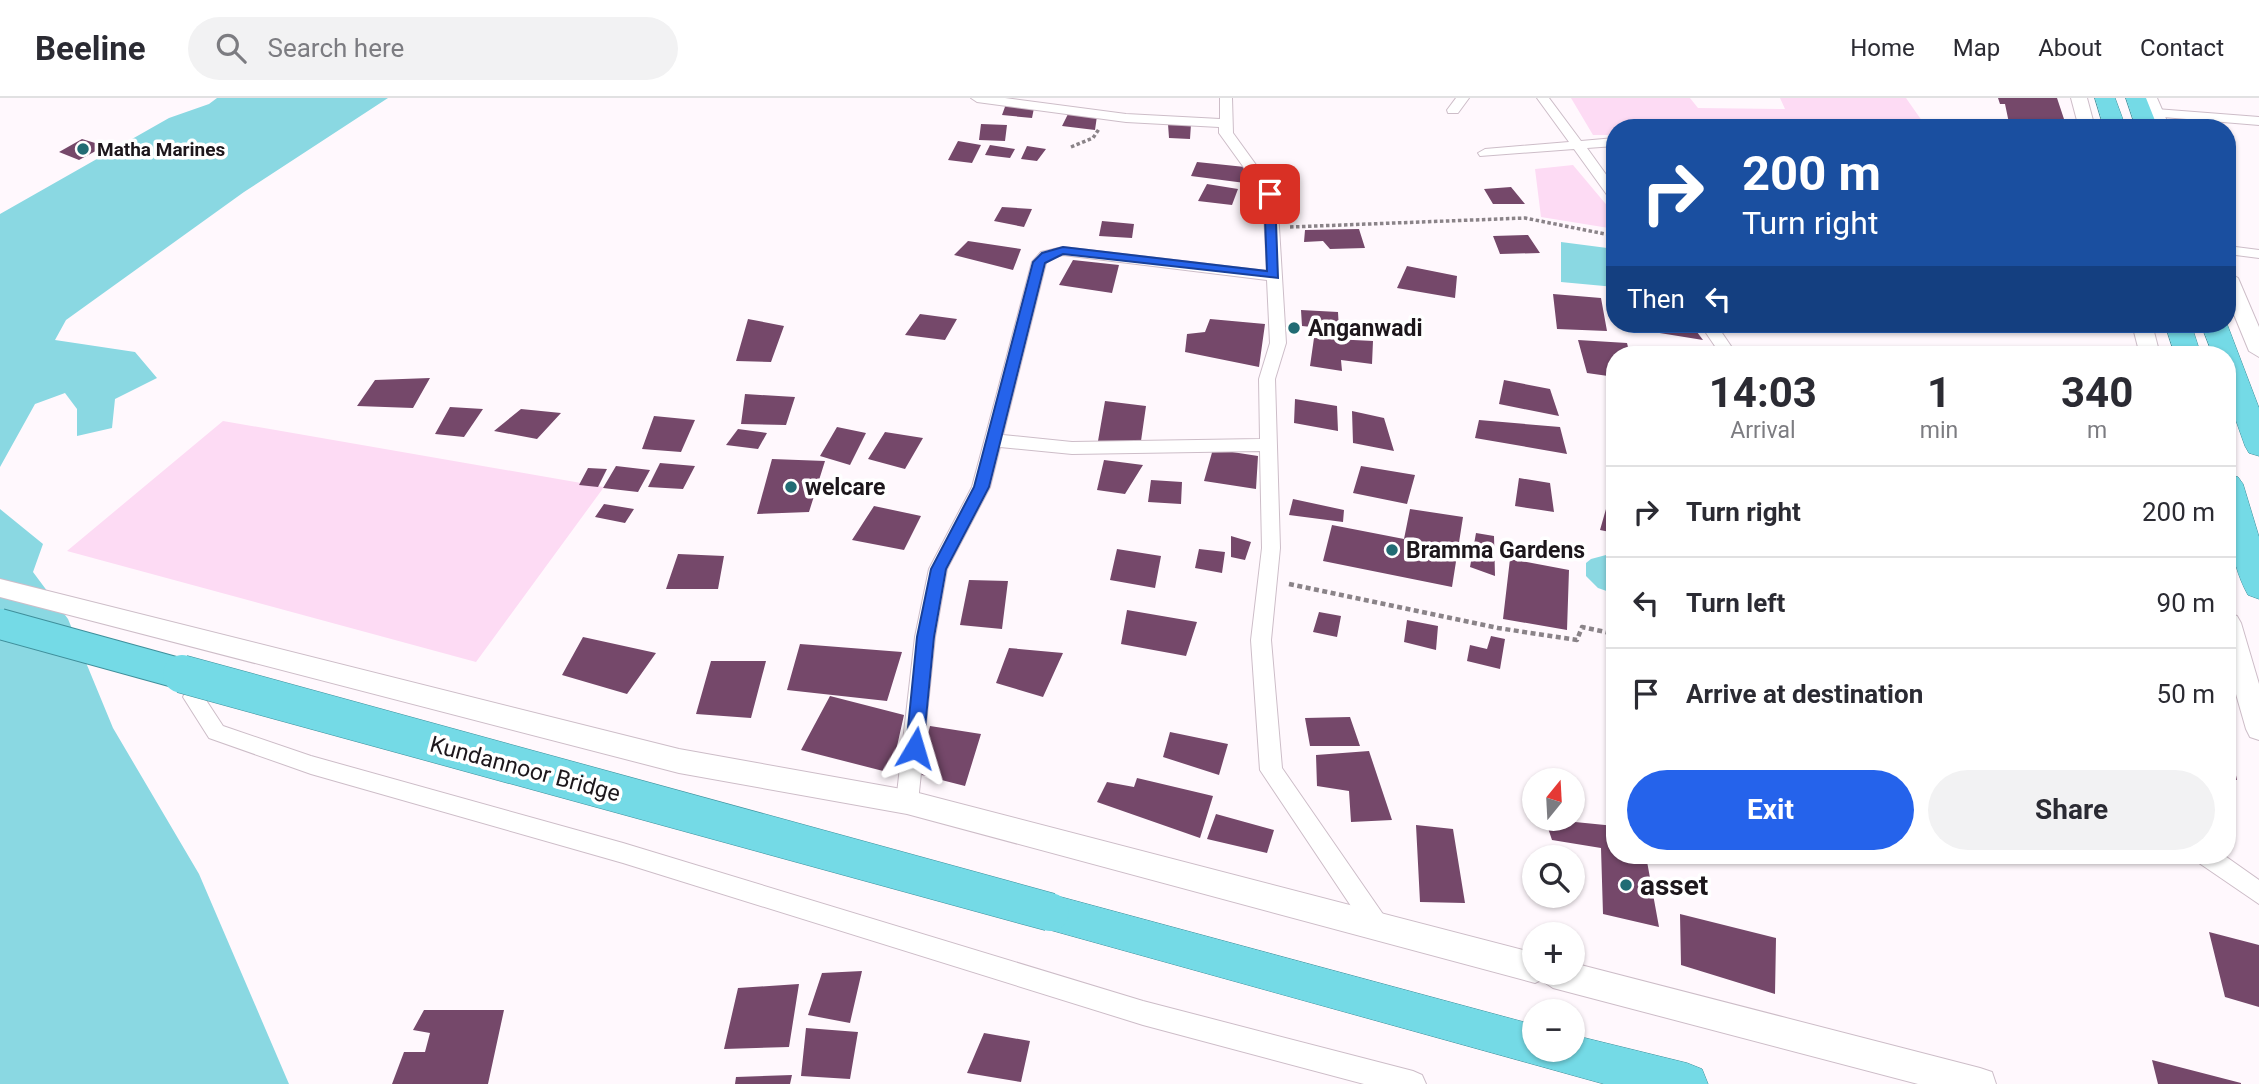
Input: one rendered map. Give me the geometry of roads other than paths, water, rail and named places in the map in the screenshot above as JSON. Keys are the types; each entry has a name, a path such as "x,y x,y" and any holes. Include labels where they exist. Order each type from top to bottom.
{"highway":[{"path":"2105,98 2112,119"},
{"path":"2136,98 2154,117"},
{"path":"2236,383 2259,446"},
{"path":"2236,511 2259,587"},
{"name":"Kundannoor Bridge","path":"0,624 1522,1042"},
{"path":"1585,1058 1687,1084"}],"street":[{"path":"977,98 1102,115 1226,123"},
{"path":"1226,98 1226,133 1270,194 1279,343 1267,379 1271,548 1261,640 1271,770 1380,928"},
{"path":"1453,110 1463,98"},
{"path":"1543,98 1606,183"},
{"path":"2079,98 2085,119"},
{"path":"2154,117 2206,119"},
{"path":"2236,120 2259,121"},
{"path":"1485,153 1606,142"},
{"path":"907,802 925,637 939,569 981,487 1039,262 1046,255 1063,251 1273,276"},
{"path":"2236,251 2259,254"},
{"path":"2236,295 2257,340"},
{"path":"993,440 1072,448 1269,445"},
{"path":"0,588 679,761 907,802 1522,965"},
{"path":"2236,650 2259,729"},
{"path":"193,697 216,732 311,765 623,853 1143,1013 1375,1079 1413,1084"},
{"path":"2218,864 2259,893"},
{"path":"1585,981 1980,1084"}],"water":[{"path":"217,98 388,98 244,192 66,320 55,340 135,352 157,378 115,399 112,428 77,436 77,409 65,393 35,404 0,467 0,214 169,118 209,104"},
{"path":"1561,242 1606,248 1606,286 1561,282"},
{"path":"0,509 43,544 33,572 68,619 113,728 199,874 289,1084 0,1084"},
{"path":"1606,555 1606,591 1598,588 1586,576 1586,563"}],"place":[{"name":"Matha Marines","path":"83,149"},
{"name":"Anganwadi","path":"1294,328"},
{"name":"welcare","path":"791,487"},
{"name":"Bramma Gardens","path":"1392,550"},
{"name":"asset","path":"1626,885"}]}
